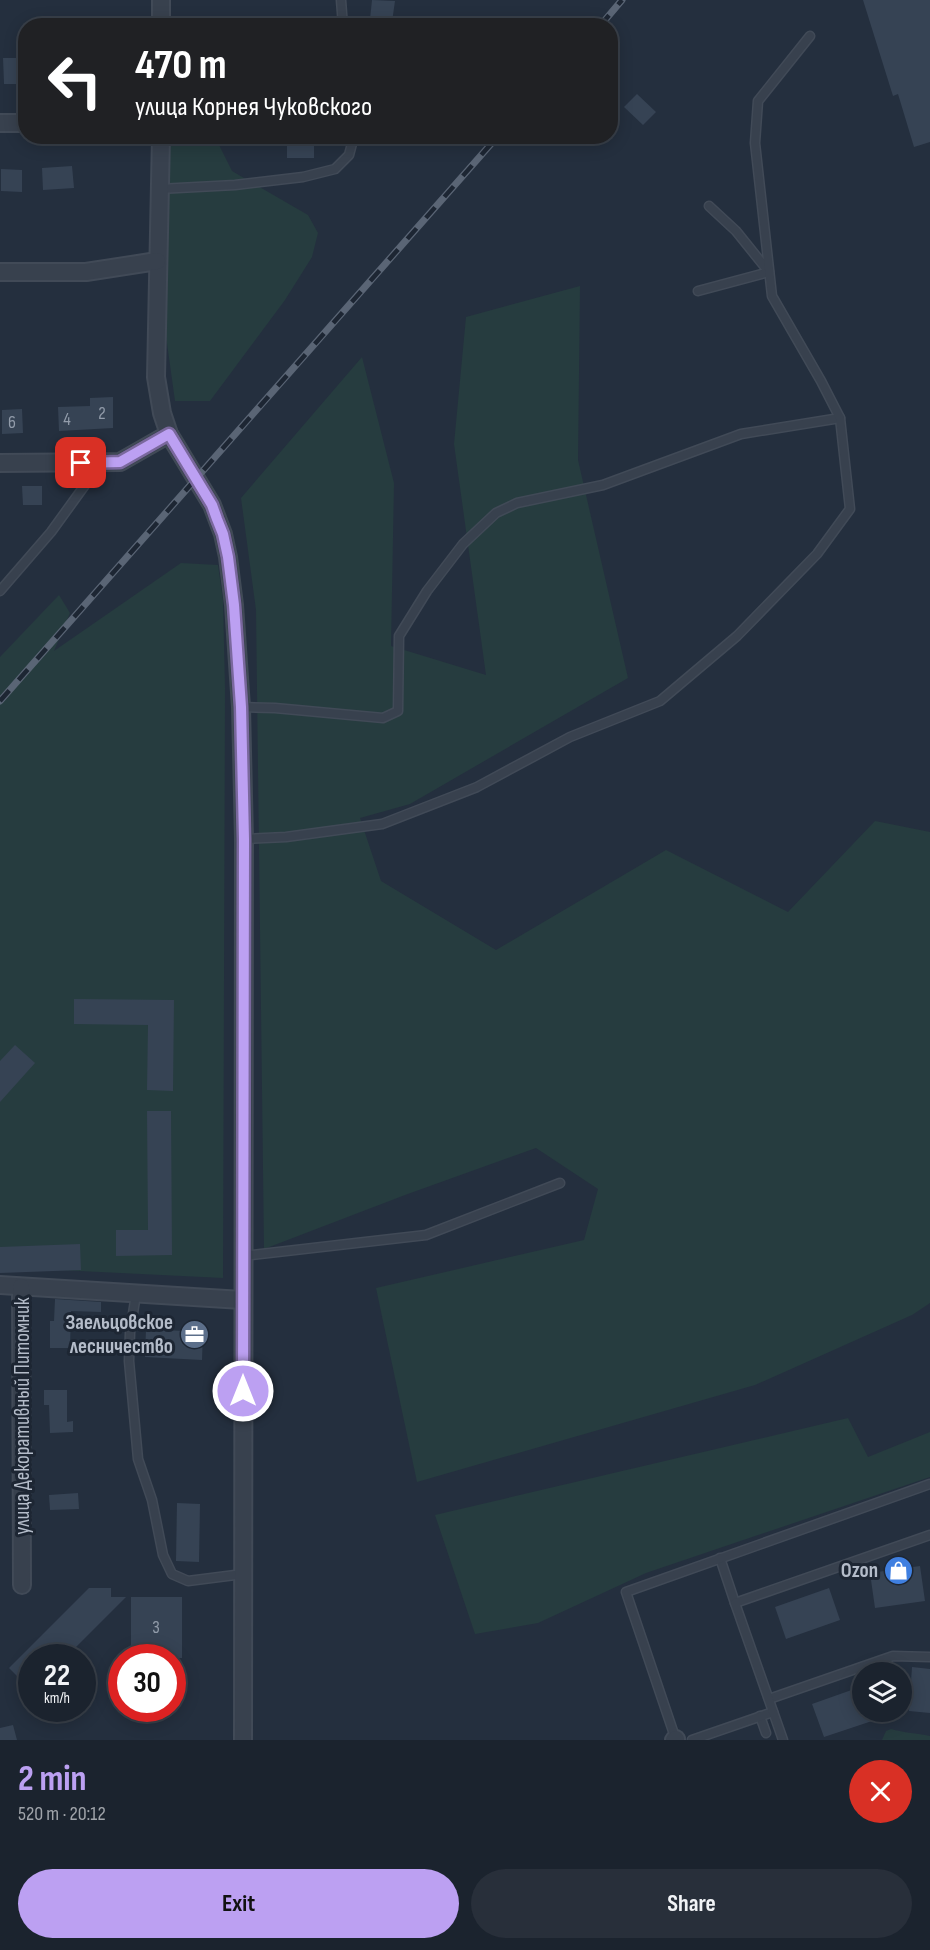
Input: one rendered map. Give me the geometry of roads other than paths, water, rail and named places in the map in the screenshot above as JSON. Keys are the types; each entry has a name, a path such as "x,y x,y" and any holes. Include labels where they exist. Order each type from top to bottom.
{"street":[{"path":"161,0 161,18"},
{"path":"0,123 18,123"},
{"path":"161,144 156,377 162,412 169,434 212,505 223,534 234,605 241,707 244,839 243,1740"},
{"path":"0,272 86,272 157,261"},
{"path":"0,463 120,462 169,434"},
{"path":"0,1285 21,1287"},
{"name":"улица Декоративный Питомник","path":"22,1585 21,1287 242,1300"}],"lane":[{"path":"340,0 342,18"},
{"path":"244,839 286,837 382,824 477,787 570,737 660,701 737,636 817,554 850,509 840,418 772,296 755,142 758,101 810,36"},
{"path":"159,189 235,185 314,175 335,169 349,155 352,144"},
{"path":"709,206 736,231 769,272"},
{"path":"698,291 769,272"},
{"path":"241,707 383,718 398,711 399,636 427,591 463,544 496,513 517,503 603,485 741,434 840,418"},
{"path":"0,591 51,532 102,463"},
{"path":"243,1257 426,1235 560,1183"},
{"path":"136,1294 130,1333 129,1361 138,1459 152,1500 163,1555 172,1574 188,1581 243,1575"},
{"path":"676,1740 626,1592 930,1484"},
{"path":"735,1603 930,1535"},
{"path":"720,1558 783,1740"},
{"path":"769,1699 893,1656 930,1657"},
{"path":"692,1740 773,1712"},
{"path":"760,1716 766,1733"}],"railway":[{"path":"607,18 622,0"},
{"path":"0,701 491,144"}],"place":[{"name":"Заельцовское лесничество","path":"194,1334"},
{"name":"Ozon","path":"899,1570"}]}
